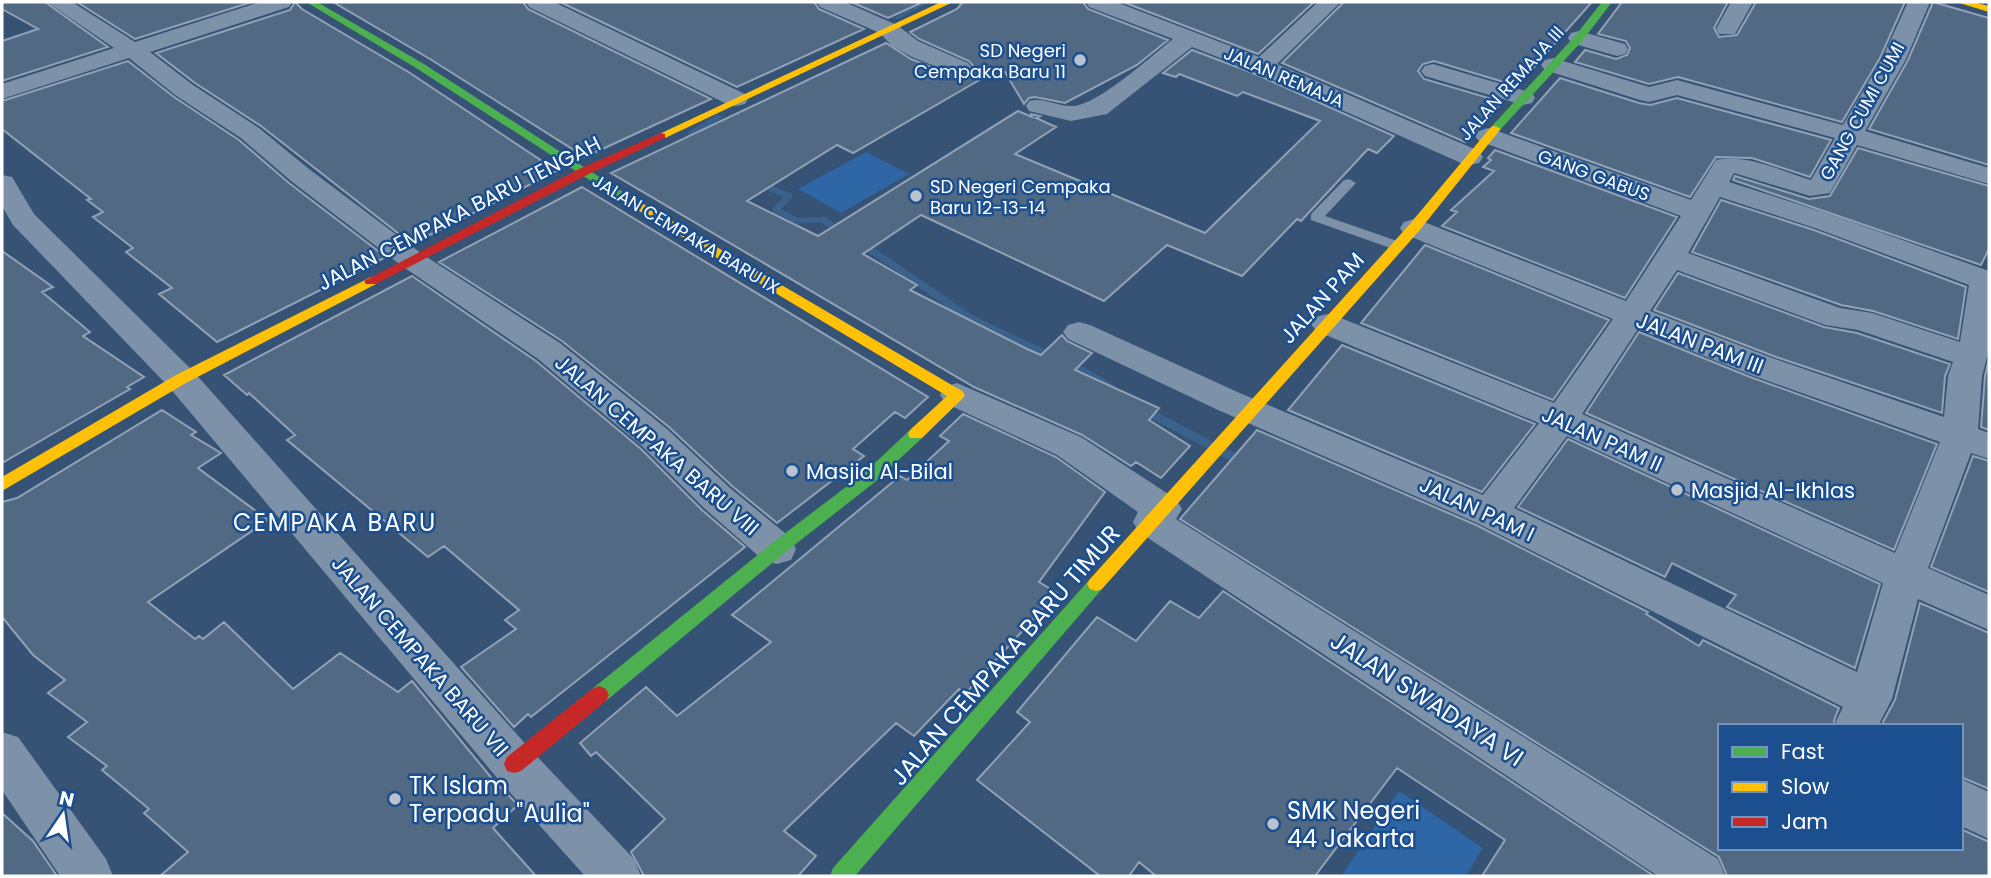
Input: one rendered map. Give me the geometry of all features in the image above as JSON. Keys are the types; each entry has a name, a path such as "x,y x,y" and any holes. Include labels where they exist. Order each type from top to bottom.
{"street":[{"name":"JALAN CEMPAKA BARU VIII","path":"58,2 134,51 184,90 250,133 300,175 412,260 549,351 655,438 717,498 777,549"},
{"path":"2,92 281,2"},
{"name":"JALAN CEMPAKA BARU IX","path":"311,2 420,66 583,172 957,395 1068,446 1096,462 1138,496 1157,516"},
{"path":"537,2 742,97"},
{"path":"828,2 881,27 903,43 960,68"},
{"name":"JALAN CEMPAKA BARU TENGAH","path":"2,485 181,379 583,172 742,97 881,27 948,2"},
{"name":"JALAN REMAJA","path":"1097,2 1262,66 1470,157"},
{"path":"1262,66 1330,2"},
{"name":"JALAN REMAJA III","path":"1470,157 1579,38 1607,2"},
{"path":"1727,29 1742,2"},
{"name":"GANG CUMI CUMI","path":"1714,186 1726,166 1735,165 1810,188 1820,187 1894,59 1919,2"},
{"path":"1961,2 1989,9"},
{"path":"571,17 596,6"},
{"path":"1038,106 1071,114 1098,109 1189,38"},
{"path":"1579,38 1617,49"},
{"path":"1553,65 1648,95 1677,87 1989,176"},
{"path":"1433,72 1523,98"},
{"name":"GANG GABUS","path":"1488,136 1699,213"},
{"name":"JALAN PAM","path":"1201,463 1252,410 1406,237 1470,157"},
{"name":"JALAN CEMPAKA BARU VII","path":"2,183 23,219 181,379 514,764 617,876"},
{"path":"1490,513 1561,419 1671,257 1714,186 1982,277 1986,285 1979,345 1965,376 1974,441 1905,576 1865,712"},
{"name":"JALAN PAM III","path":"1406,237 1974,441"},
{"path":"1671,257 1836,318 1861,320 1979,345"},
{"name":"JALAN PAM II","path":"1327,324 1561,419 1989,613"},
{"name":"JALAN PAM I","path":"1079,332 1490,513 1865,712"},
{"path":"514,764 777,549 869,478 957,395"},
{"name":"JALAN CEMPAKA BARU TIMUR","path":"841,876 1201,463"},
{"name":"JALAN SWADAYA VI","path":"1157,516 1701,876"},
{"path":"2,752 89,876"},
{"path":"1963,802 1989,817"}],"lane":[{"path":"1349,183 1316,216 1406,237"}],"shaded area":[{"path":"866,152 909,174 841,213 798,189"},
{"path":"1399,791 1483,848 1466,876 1342,875"}],"building":[{"path":"2,2 45,2 108,47 2,81 2,41 38,29 2,9"},
{"path":"77,2 252,2 135,39"},
{"path":"295,2 302,9 410,73 557,171 412,244 261,126 195,83 156,53 290,10"},
{"path":"333,2 523,2 528,9 711,99 585,157 430,59"},
{"path":"560,2 814,2 819,9 864,29 737,87"},
{"path":"851,2 923,2 888,18"},
{"path":"963,2 1083,2 1088,9 1168,40 1137,65 1065,103 1035,97 1029,98 1024,104 1002,67 853,153 837,145 747,201 818,236 1018,111 1032,117 1031,114 1040,116 1036,118 1056,127 1015,154 1205,233 1320,121 1243,92 1237,96 1179,74 1176,77 1163,73 1192,50 1253,73 1394,136 1377,153 1368,149 1301,221 1297,219 1242,276 1167,245 1104,301 921,215 863,254 917,285 910,290 1027,349 1041,355 1062,335 1067,341 1092,353 1075,370 1159,408 1149,420 1190,446 1161,478 1136,462 1131,466 1082,435 974,387 611,173 886,43 911,59 951,75 970,75 975,68 969,61 919,39 910,32 957,9"},
{"path":"1123,2 1314,2 1258,54"},
{"path":"1344,2 1592,2 1517,86 1434,61 1423,64 1418,71 1424,79 1502,102 1465,142 1282,63"},
{"path":"1622,2 1728,2 1714,28 1719,37 1737,35 1756,2 1905,2 1880,58 1842,122 1678,77 1649,84 1575,62 1585,50 1616,59 1627,55 1630,48 1626,41 1598,34"},
{"path":"1933,2 1989,18 1989,165 1869,129 1908,60"},
{"path":"128,61 174,97 239,140 289,183 386,257 217,342 159,294 172,288 126,252 133,248 93,217 103,212 87,200 91,199 2,129 2,101"},
{"path":"1560,78 1639,103 1650,105 1677,98 1831,140 1810,177 1752,158 1716,157 1690,197 1511,133"},
{"path":"1858,148 1989,186 1989,249 1981,265 1733,180 1735,176 1809,199 1830,196"},
{"path":"1495,150 1677,217 1625,298 1442,226 1457,212 1451,210 1494,171 1483,167 1491,160 1488,158"},
{"path":"582,187 928,397 905,418 895,412 853,449 864,456 777,523 732,486 669,427 562,341 439,262"},
{"path":"1721,200 1814,230 1966,287 1958,339 1873,311 1841,305 1692,252"},
{"path":"1425,245 1609,320 1553,400 1361,323"},
{"path":"2,251 53,287 42,292 90,332 83,336 144,377 127,387 130,389 2,463"},
{"path":"1678,273 1824,327 1857,333 1950,364 1945,376 1942,413 1776,357 1654,310"},
{"path":"412,276 536,361 641,449 702,510 745,547 531,717 528,714 514,727 461,667 516,629 505,620 519,610 444,546 428,557 287,440 295,435 249,393 247,395 224,375"},
{"path":"1639,332 1750,377 1937,444 1894,550 1586,413"},
{"path":"1342,345 1535,424 1482,492 1288,410"},
{"path":"1989,359 1989,430 1981,427"},
{"path":"162,410 196,432 191,435 221,453 198,468 268,520 148,602 195,639 199,636 203,639 224,622 293,689 340,653 398,692 412,681 494,781 518,805 493,828 536,876 160,876 188,852 144,813 149,809 102,770 107,766 68,737 87,722 48,693 65,680 33,655 2,617 2,502 17,498"},
{"path":"963,414 1056,457 1105,492 1039,582 1057,593 966,693 959,689 914,736 896,723 784,831 816,856 798,876 644,876 631,852 665,819 596,752 591,756 580,743 646,687 677,716 771,642 732,615 900,476 907,480 949,441 940,436"},
{"path":"1257,430 1476,525 1648,612 1646,614 1699,646 1703,640 1839,708 1835,724 1718,724 1718,850 1963,850 1963,830 1989,842 1989,876 1727,876 1719,857 1180,519"},
{"path":"1568,439 1880,584 1855,668 1727,607 1736,595 1672,563 1665,577 1518,507"},
{"path":"1973,456 1989,461 1989,592 1931,567"},
{"path":"1223,591 1654,876 1482,876 1505,840 1397,768 1315,876 1156,876 1139,862 1129,876 1100,876 977,780 1030,722 1017,712 1097,617 1136,641 1170,601 1199,618"},
{"path":"1920,603 1989,633 1989,789 1963,778 1963,724 1884,724 1895,700"},
{"path":"2,813 33,841 57,876 2,876"}],"waterway":[{"path":"896,18 928,2"},
{"path":"692,148 691,134 720,117"},
{"path":"758,183 789,196 776,210 797,221 822,219 844,233"},
{"path":"860,243 968,316 1065,362 1121,394"},
{"path":"1143,409 1246,464"}],"traffic: fast":[{"path":"311,2 420,66 623,196"},
{"path":"1495,129 1579,38 1607,2"},
{"path":"599,695 777,549 869,478 916,434"},
{"path":"841,876 1096,584"}],"traffic: slow":[{"path":"661,136 948,2"},
{"path":"1961,2 1989,9"},
{"path":"1096,584 1414,228 1495,129"},
{"path":"623,196 957,395 916,434"},
{"path":"2,485 181,379 371,281"}],"traffic: jam":[{"path":"371,281 583,172 661,136"},
{"path":"514,764 599,695"}],"place":[{"name":"SD Negeri Cempaka Baru 11","path":"1080,60"},
{"name":"SD Negeri Cempaka Baru 12-13-14","path":"916,196"},
{"name":"Masjid Al-Bilal","path":"792,471"},
{"name":"Masjid Al-Ikhlas","path":"1677,490"},
{"name":"TK Islam Terpadu \"Aulia\"","path":"395,799"},
{"name":"SMK Negeri 44 Jakarta","path":"1273,824"}],"district":[{"name":"CEMPAKA BARU","path":"335,522"}]}
